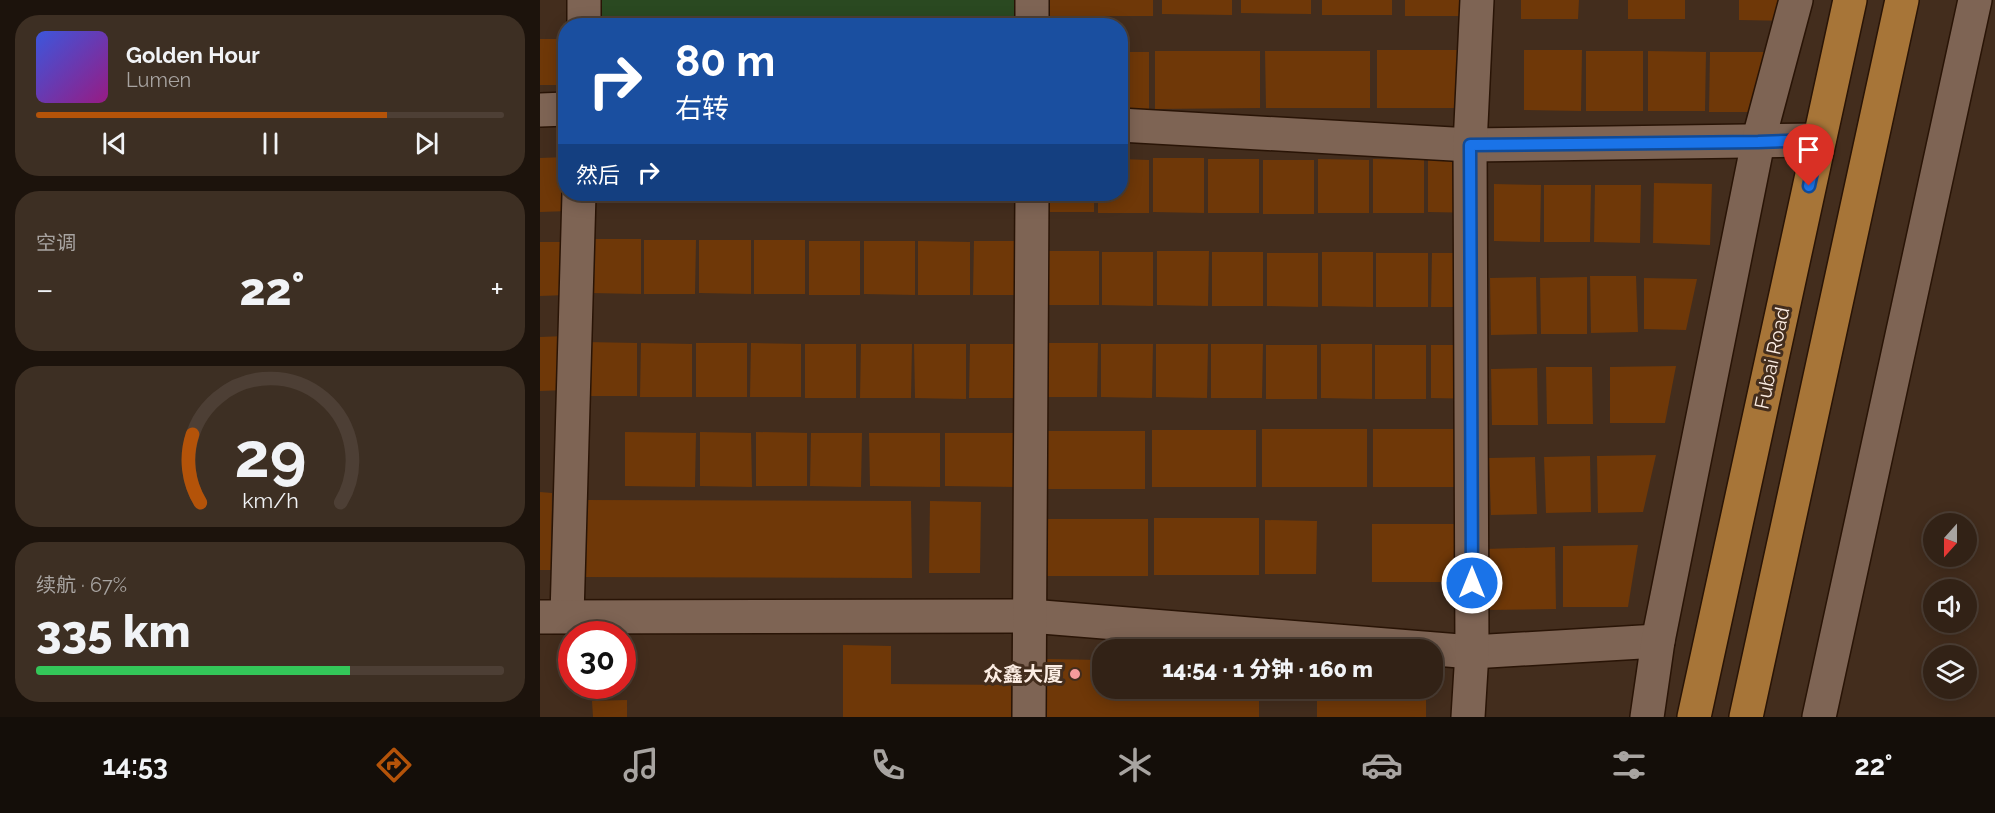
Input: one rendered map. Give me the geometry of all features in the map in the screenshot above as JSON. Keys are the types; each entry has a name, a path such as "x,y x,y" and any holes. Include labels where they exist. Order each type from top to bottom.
{"main road":[{"name":"Fubai Road","path":"1694,717 1850,0"},
{"path":"1746,717 1902,0"}],"street":[{"path":"584,0 584,18"},
{"path":"1032,0 1032,18"},
{"path":"1468,717 1472,652 1470,145 1477,0"},
{"path":"1647,717 1658,641 1758,142 1796,0"},
{"path":"1819,717 1975,0"},
{"path":"540,110 558,109"},
{"path":"1128,124 1470,145 1819,140"},
{"path":"579,201 554,616 1030,616 1472,652 1658,641"},
{"path":"1029,717 1032,201"}],"green space":[{"path":"601,0 1015,0 1015,18 601,18"}],"building":[{"path":"1049,0 1153,0 1153,16 1049,16"},
{"path":"1162,0 1232,0 1232,15 1162,14"},
{"path":"1241,0 1311,0 1311,14 1241,13"},
{"path":"1322,0 1392,0 1392,15 1322,15"},
{"path":"1405,0 1475,0 1475,16 1405,16"},
{"path":"1521,0 1579,0 1578,19 1521,19"},
{"path":"1628,0 1685,0 1685,19 1628,19"},
{"path":"1739,0 1797,0 1797,21 1739,20"},
{"path":"540,39 558,39 558,85 540,85"},
{"path":"1377,50 1481,50 1481,108 1377,108"},
{"path":"1524,50 1582,50 1581,111 1524,110"},
{"path":"1155,51 1260,51 1260,108 1155,109"},
{"path":"1265,51 1370,51 1370,108 1266,108"},
{"path":"1586,51 1643,51 1643,111 1586,111"},
{"path":"1648,51 1706,52 1705,111 1648,111"},
{"path":"1128,52 1149,52 1149,109 1128,109"},
{"path":"1710,52 1767,52 1767,112 1709,112"},
{"path":"558,157 558,201 567,201 569,211 540,212 540,158"},
{"path":"1153,158 1204,158 1204,213 1153,212"},
{"path":"1128,159 1149,160 1149,213 1098,213 1098,201 1128,201"},
{"path":"1208,159 1259,159 1259,213 1208,213"},
{"path":"1318,159 1369,160 1369,213 1318,213"},
{"path":"1373,159 1424,160 1424,213 1373,213"},
{"path":"1428,159 1479,159 1479,213 1428,212"},
{"path":"1263,160 1314,160 1314,214 1263,214"},
{"path":"1654,183 1712,184 1710,245 1653,243"},
{"path":"1494,184 1541,185 1540,242 1494,241"},
{"path":"1544,185 1591,185 1590,242 1544,242"},
{"path":"1595,185 1641,185 1640,243 1594,242"},
{"path":"750,201 801,201 801,202"},
{"path":"805,201 856,201 856,202"},
{"path":"1043,201 1094,201 1094,212 1043,212"},
{"path":"589,239 641,239 641,294 590,293"},
{"path":"644,240 696,240 695,294 644,294"},
{"path":"699,240 751,240 751,294 699,293"},
{"path":"754,240 805,240 805,294 754,294"},
{"path":"809,241 860,241 860,295 809,295"},
{"path":"864,241 915,241 915,295 864,294"},
{"path":"918,241 970,242 970,295 918,295"},
{"path":"974,241 1025,241 1025,295 973,295"},
{"path":"540,242 565,242 567,295 540,296"},
{"path":"1047,251 1099,251 1099,305 1048,305"},
{"path":"1157,251 1209,251 1208,306 1157,305"},
{"path":"1102,252 1153,252 1153,306 1102,305"},
{"path":"1212,252 1263,252 1263,306 1212,306"},
{"path":"1322,252 1373,252 1373,307 1322,306"},
{"path":"1267,253 1318,253 1318,307 1267,306"},
{"path":"1376,253 1428,253 1428,307 1376,307"},
{"path":"1432,253 1483,253 1483,307 1431,307"},
{"path":"1590,276 1636,276 1638,332 1591,333"},
{"path":"1536,277 1537,334 1491,335 1490,278"},
{"path":"1587,277 1587,334 1541,334 1540,278"},
{"path":"1644,278 1697,279 1686,330 1644,329"},
{"path":"565,336 567,390 540,391 540,337"},
{"path":"586,342 637,343 637,396 586,396"},
{"path":"641,343 692,344 692,397 640,397"},
{"path":"696,343 747,343 747,397 696,397"},
{"path":"751,343 801,344 801,397 750,397"},
{"path":"1046,343 1098,343 1097,397 1046,397"},
{"path":"805,344 856,344 856,398 805,398"},
{"path":"861,344 912,344 911,398 860,398"},
{"path":"914,344 966,344 966,399 915,398"},
{"path":"970,344 1021,344 1021,398 969,398"},
{"path":"1101,344 1153,344 1152,398 1101,397"},
{"path":"1156,344 1208,344 1207,398 1156,397"},
{"path":"1211,344 1263,344 1262,398 1211,398"},
{"path":"1321,344 1372,344 1372,399 1321,398"},
{"path":"1266,345 1317,345 1317,399 1266,399"},
{"path":"1375,345 1426,345 1426,399 1375,399"},
{"path":"1431,345 1482,345 1482,399 1431,398"},
{"path":"1676,366 1665,423 1610,423 1610,367"},
{"path":"1546,367 1592,367 1593,424 1547,424"},
{"path":"1537,368 1538,425 1492,425 1491,369"},
{"path":"1262,429 1367,429 1367,487 1262,487"},
{"path":"1373,429 1478,429 1478,487 1373,487"},
{"path":"1152,430 1256,430 1256,487 1152,487"},
{"path":"1040,431 1145,431 1145,489 1041,489"},
{"path":"625,432 696,433 695,487 625,486"},
{"path":"700,432 751,433 752,487 700,486"},
{"path":"756,432 807,433 807,486 756,486"},
{"path":"811,433 862,433 861,487 810,486"},
{"path":"869,433 940,433 940,487 870,486"},
{"path":"945,433 1016,433 1016,487 945,486"},
{"path":"1656,455 1643,512 1598,513 1597,456"},
{"path":"1590,456 1591,512 1546,513 1544,457"},
{"path":"1535,457 1537,514 1491,515 1489,458"},
{"path":"540,492 552,493 551,570 540,570"},
{"path":"580,500 911,501 912,578 581,577"},
{"path":"930,501 981,502 980,573 929,573"},
{"path":"1154,518 1259,518 1259,575 1154,575"},
{"path":"1043,519 1148,519 1148,576 1043,576"},
{"path":"1265,520 1317,521 1316,574 1265,574"},
{"path":"1372,524 1476,524 1476,582 1372,582"},
{"path":"1638,545 1628,607 1563,607 1563,546"},
{"path":"1555,547 1556,609 1486,610 1485,549"},
{"path":"843,645 891,646 891,684 1014,685 1013,717 843,717"},
{"name":"众鑫大厦","path":"1047,659 1092,660 1092,699 1259,699 1259,717 1047,717"},
{"path":"1317,699 1426,699 1426,717 1317,717"},
{"path":"627,700 627,717 593,717 592,701"}],"place":[{"name":"众鑫大厦","path":"1075,674"}],"route":[{"path":"1472,583 1470,145 1819,140 1809,186"}]}
